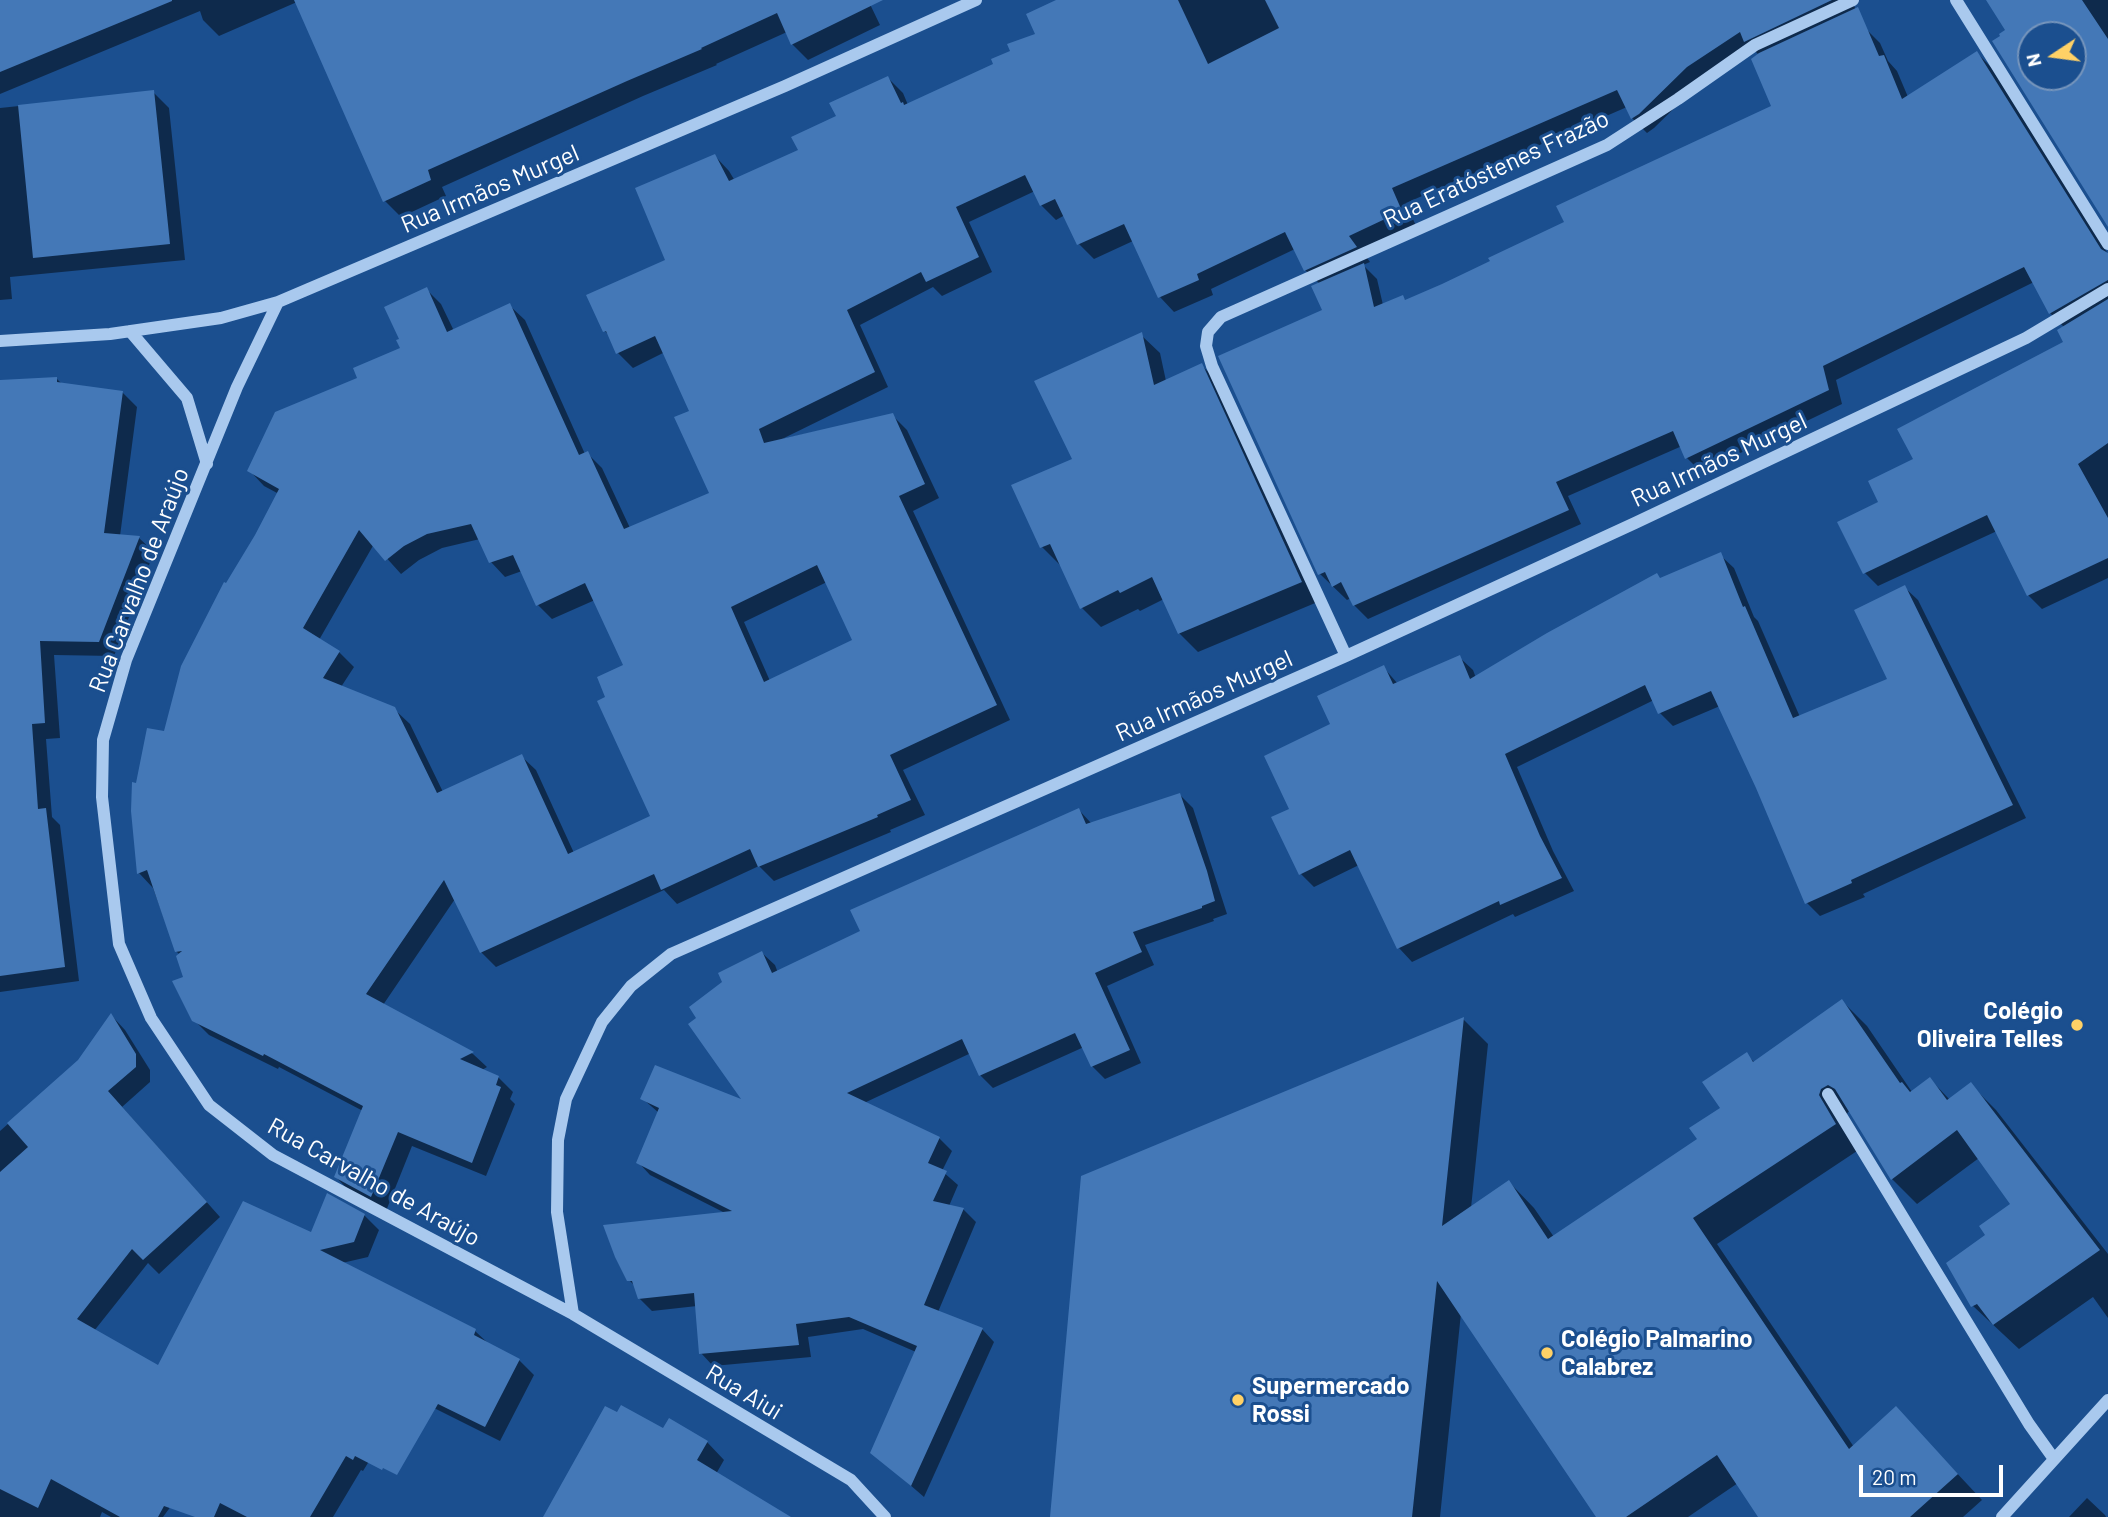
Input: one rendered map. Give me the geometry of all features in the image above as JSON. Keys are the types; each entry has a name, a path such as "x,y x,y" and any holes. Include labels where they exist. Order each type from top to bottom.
{"street":[{"name":"Rua Irmãos Murgel","path":"0,341 110,334 221,318 278,302 773,92 976,0"},
{"name":"Rua Eratóstenes Frazão","path":"1346,656 1212,366 1206,346 1208,332 1221,317 1607,145 1755,45 1853,0"},
{"path":"1956,0 2108,244"},
{"name":"Rua Irmãos Murgel","path":"573,1314 557,1212 560,1130 566,1099 601,1022 631,986 671,954 1346,656 1635,523 2026,338 2108,289"},
{"name":"Rua Carvalho de Araújo","path":"278,302 237,387 126,660 103,740 102,797 119,944 151,1018 209,1105 273,1155 573,1314"},
{"name":"Rua Carvalho de Araújo","path":"130,331 187,398 207,464"},
{"path":"1828,1094 2029,1424 2054,1459"},
{"name":"Rua Aiui","path":"573,1314 851,1480 885,1517"},
{"path":"2003,1517 2108,1400"}],"building":[{"path":"0,0 172,0 172,1 0,72"},
{"path":"294,0 883,0 791,45 777,13 428,170 431,180 383,202"},
{"path":"1056,0 1178,0 1208,64 1279,28 1265,0 1832,0 1744,42 1740,32 1687,67 1631,119 1617,90 1392,188 1402,211 1349,236 1357,247 1304,271 1285,232 1197,274 1199,280 1158,298 1124,224 1077,245 1055,199 1040,206 1025,175 956,207 979,257 926,282 921,272 847,310 875,372 759,429 764,443 893,413 925,484 899,496 997,705 890,755 911,800 877,815 878,817 758,867 750,849 661,890 654,874 480,953 444,880 366,994 474,1052 460,1059 499,1076 496,1085 501,1087 472,1163 398,1132 371,1197 334,1177 363,1106 264,1054 263,1056 192,1021 172,981 183,977 176,956 182,951 175,952 147,870 137,874 131,811 132,782 136,783 147,728 164,731 181,666 224,582 226,583 255,535 279,489 247,471 275,412 357,378 353,368 400,348 396,340 399,339 384,307 427,287 447,332 510,303 579,455 588,451 624,529 709,493 674,417 689,411 655,336 616,354 586,295 665,260 635,188 715,154 729,181 798,150 791,137 836,116 829,103 888,76 904,105 993,64 991,59 1010,51 1007,44 1035,34 1026,14","holes":["471,524 489,563 513,555 536,606 585,583 623,665 597,677 605,697 597,701 650,816 568,854 522,754 437,793 395,707 323,678 340,651 303,628 359,530 385,561 404,546 427,534","817,565 852,640 764,682 731,607"]},
{"path":"1986,0 2082,0 2108,39 2108,227 2023,91 2087,91 2087,21 2017,21 2017,81 1992,41 2000,36 2005,30"},
{"path":"1858,7 1879,56 1884,55 1902,99 1977,51 2101,249 2108,253 2108,280 2049,314 2024,267 1823,366 1829,390 1685,459 1673,431 1556,482 1569,510 1353,606 1341,582 1332,587 1325,572 1318,575 1218,356 1322,310 1311,286 1364,263 1374,307 1403,295 1405,300 1442,284 1490,261 1488,258 1564,222 1556,206 1771,106 1751,59"},
{"path":"154,90 170,244 33,258 18,105"},
{"path":"2108,299 2108,443 2078,464 2108,518 2108,558 2027,596 1987,515 1863,574 1837,522 1878,502 1868,481 1913,459 1897,429 2063,342 2057,330"},
{"path":"1142,332 1154,385 1202,363 1302,582 1178,634 1152,577 1080,609 1050,544 1040,548 1011,485 1072,459 1034,381"},
{"path":"57,377 57,382 123,391 104,533 140,536 99,642 40,641 45,723 32,724 38,809 46,808 65,967 0,976 0,380"},
{"path":"1721,552 1793,718 1887,679 1854,610 1905,585 2013,805 1805,904 1711,691 1658,714 1645,685 1505,754 1540,836 1562,878 1500,905 1499,901 1397,949 1350,850 1299,875 1271,817 1289,809 1264,756 1330,724 1317,696 1384,665 1393,684 1460,655 1470,679 1657,573 1660,578"},
{"path":"1180,793 1215,901 1133,932 1142,952 1095,973 1130,1050 1091,1067 1075,1033 979,1076 962,1039 847,1093 940,1137 928,1163 947,1171 933,1201 964,1208 924,1305 983,1328 911,1486 870,1453 917,1346 849,1317 796,1324 799,1345 699,1354 694,1293 638,1299 632,1281 627,1281 615,1257 603,1225 732,1211 636,1163 659,1108 640,1099 655,1065 741,1099 688,1024 696,1018 689,1007 722,982 718,973 762,951 772,973 860,931 850,910 1079,808 1086,824"},
{"path":"1842,999 1900,1083 1910,1092 1930,1077 1947,1100 1971,1082 2100,1250 1993,1325 1977,1304 1971,1307 1946,1263 1985,1235 1979,1226 2010,1204 1957,1130 1891,1180 1835,1089 1828,1085 1821,1089 1819,1095 1836,1124 1693,1218 1849,1449 1896,1406 1958,1474 1910,1517 1758,1517 1717,1455 1626,1517 1596,1517 1437,1281 1412,1517 1050,1517 1081,1176 1464,1017 1442,1226 1509,1180 1548,1239 1697,1139 1689,1128 1720,1108 1702,1082 1747,1052 1753,1062"},
{"path":"111,1013 136,1054 136,1067 108,1091 207,1202 143,1260 132,1249 77,1319 158,1365 243,1201 311,1232 327,1193 365,1214 354,1242 320,1250 476,1329 474,1335 520,1359 485,1427 438,1404 397,1475 355,1456 353,1460 346,1456 310,1517 247,1517 220,1503 214,1517 195,1517 164,1506 158,1517 120,1517 51,1479 38,1508 0,1489 0,1172 28,1147 7,1123 78,1060"},
{"path":"621,1405 663,1428 669,1418 708,1441 697,1460 791,1517 543,1517 605,1406 617,1412"}],"place":[{"name":"Colégio Oliveira Telles","path":"2077,1025"},
{"name":"Colégio Palmarino Calabrez","path":"1547,1353"},
{"name":"Supermercado Rossi","path":"1238,1400"}]}
